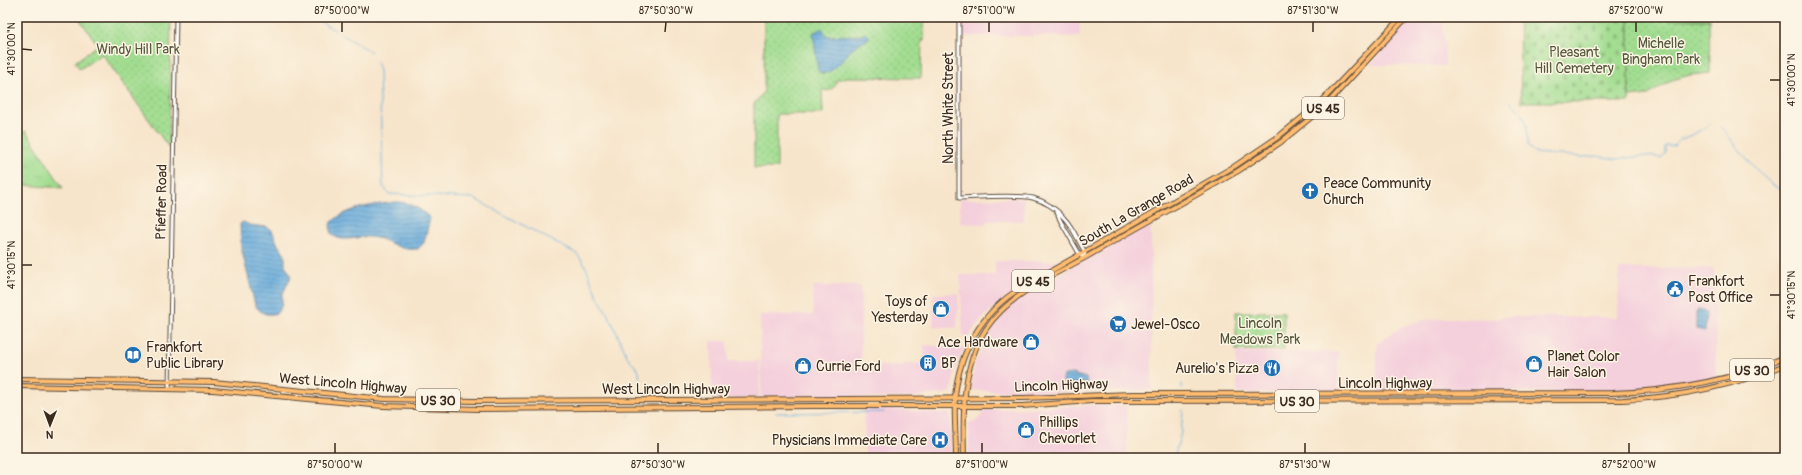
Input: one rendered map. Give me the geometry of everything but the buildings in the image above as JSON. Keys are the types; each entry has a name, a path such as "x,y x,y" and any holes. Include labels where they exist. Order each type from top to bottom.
{"main road":[{"name":"South La Grange Road","path":"956,458 955,398 959,373 968,345 990,313 1014,292 1235,166 1278,137 1320,102 1401,17"},
{"name":"South La Grange Road","path":"964,458 964,398 968,374 976,348 986,328 1011,301 1084,258 1238,172 1281,142 1325,106 1408,17"},
{"name":"Lincoln Highway","path":"860,399 1132,394 1642,392 1689,386 1724,378 1785,357"},
{"name":"Lincoln Highway","path":"860,406 1022,406 1092,401 1623,400 1678,394 1710,388 1752,377 1785,364"},
{"name":"West Lincoln Highway","path":"17,379 214,382 346,396 406,400 508,401 860,399"},
{"name":"West Lincoln Highway","path":"17,386 213,390 346,403 406,407 507,408 860,406"}],"street":[{"name":"Pfieffer Road","path":"169,388 176,17"},
{"name":"North White Street","path":"958,17 960,198 1034,198 1043,202 1057,212"},
{"path":"1057,212 1064,218 1085,252 1084,258 1080,255 1057,212"}],"shaded area":[{"path":"959,17 1033,17 1033,36 959,36"},
{"path":"1034,17 1080,17 1080,37 1034,36"},
{"path":"1405,22 1444,22 1445,66 1371,65"},
{"path":"1024,198 1024,221 987,221 986,224 960,223 960,199"},
{"path":"1151,221 1152,390 1033,393 970,390 975,363 985,342 988,329 1011,303 1030,290"},
{"path":"995,261 1067,261 1000,302 979,322 967,338 963,336 960,275 995,275"},
{"path":"1714,268 1716,379 1642,391 1377,393 1377,344 1401,327 1423,320 1446,318 1499,319 1500,317 1618,317 1619,269"},
{"path":"813,286 861,286 861,366 903,366 904,364 925,364 924,345 964,348 955,369 951,393 904,398 761,398 760,315 813,315"},
{"path":"959,293 957,328 933,327 933,294"},
{"path":"711,341 728,341 728,361 759,361 759,398 712,399"},
{"path":"1236,352 1338,352 1338,393 1237,393"},
{"path":"1127,405 1127,458 969,458 969,423 975,422 982,415 982,410"},
{"path":"864,407 950,414 951,458 865,458"}],"green space":[{"name":"Windy Hill Park","path":"78,17 171,17 169,148 102,54 80,69 75,62 98,45"},
{"path":"764,17 924,17 921,78 847,77 837,80 832,88 826,91 824,89 822,92 823,114 777,114 777,168 754,168 754,104 764,91"},
{"path":"1709,17 1709,20 1420,18"},
{"name":"Pleasant Hill Cemetery","path":"1519,18 1629,19 1629,102 1521,102"},
{"name":"Michelle Bingham Park","path":"1629,19 1709,20 1710,73 1690,75 1672,80 1648,95 1629,97"},
{"path":"26,131 63,188 17,186 17,136"},
{"name":"Lincoln Meadows Park","path":"1236,312 1284,312 1284,350 1236,350"}],"water":[{"path":"822,28 826,35 829,36 861,35 866,33 869,36 867,40 853,49 834,69 823,74 818,71 813,33"},
{"path":"396,202 406,203 415,207 430,218 424,243 418,249 405,249 376,238 365,237 340,239 331,234 330,224 337,218 352,210"},
{"path":"243,222 250,225 267,227 272,230 278,245 285,254 285,265 291,275 282,295 282,305 277,313 264,314 255,305 241,247 240,224"},
{"path":"1698,310 1703,310 1706,312 1705,331 1696,329 1696,312"},
{"path":"1072,374 1086,378 1087,383 1065,386 1062,377"}],"waterway":[{"path":"313,17 371,52"},
{"path":"376,61 379,71 383,186 389,194 473,198 577,254 585,265 597,295 611,320 627,356 639,371 640,392"},
{"path":"1509,100 1520,111"},
{"path":"1523,115 1527,125 1528,146 1535,153 1583,157 1597,156 1616,159 1648,156 1661,158 1665,154 1665,146 1674,146 1681,139 1694,134 1710,124"},
{"path":"1721,127 1760,174 1778,188 1785,191"},
{"path":"1174,458 1181,432 1183,410"},
{"path":"776,413 884,412"}],"place":[{"name":"Peace Community Church","path":"1310,191"},
{"name":"Frankfort Post Office","path":"1675,289"},
{"name":"Toys of Yesterday","path":"941,309"},
{"name":"Jewel-Osco","path":"1118,324"},
{"name":"Ace Hardware","path":"1031,342"},
{"name":"Frankfort Public Library","path":"133,355"},
{"name":"BP","path":"928,363"},
{"name":"Planet Color Hair Salon","path":"1534,364"},
{"name":"Currie Ford","path":"803,366"},
{"name":"Aurelio's Pizza","path":"1272,368"},
{"name":"Phillips Chevorlet","path":"1026,430"},
{"name":"Physicians Immediate Care","path":"940,440"}]}
